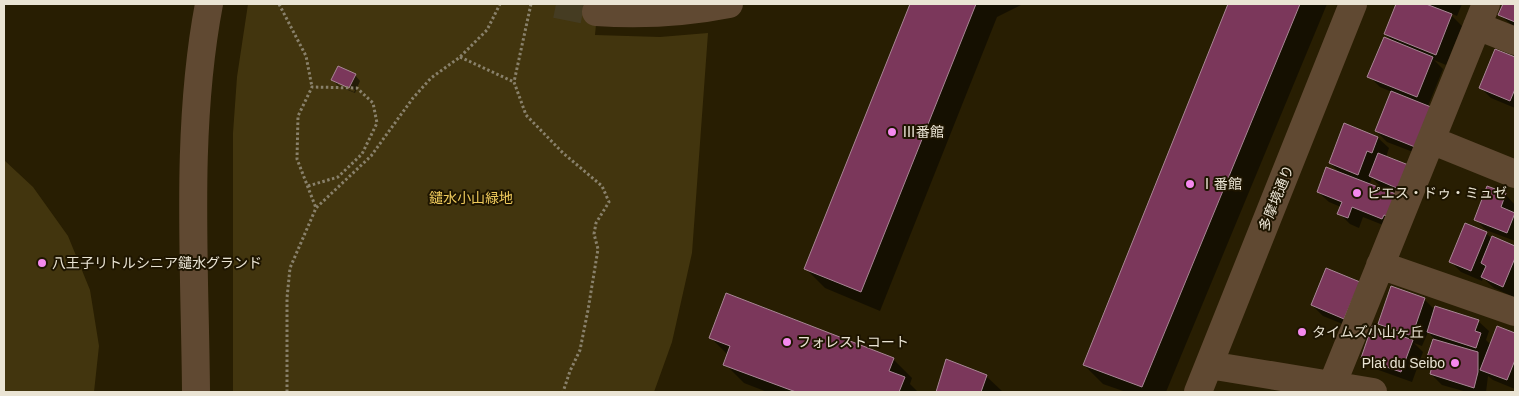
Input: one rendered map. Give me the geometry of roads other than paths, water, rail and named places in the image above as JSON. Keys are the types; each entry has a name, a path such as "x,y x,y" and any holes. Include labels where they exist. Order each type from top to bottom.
{"street":[{"path":"196,392 196,103 202,38 209,4"},
{"path":"596,12 658,14 686,12 729,4"},
{"name":"多摩境通り","path":"1198,392 1354,4"},
{"path":"1332,386 1481,15 1515,42"},
{"path":"1431,140 1515,174"},
{"path":"1380,265 1515,312"},
{"path":"1209,365 1373,392"}],"tunnel":[{"path":"556,4 596,12"}],"place":[{"name":"Ⅲ番館","path":"892,132"},
{"name":"Ⅰ番館","path":"1190,184"},
{"name":"ピエス・ドゥ・ミュゼ","path":"1357,193"},
{"name":"八王子リトルシニア鑓水グランド","path":"42,263"},
{"name":"タイムズ小山ヶ丘","path":"1302,332"},
{"name":"フォレストコート","path":"787,342"},
{"name":"Plat du Seibo","path":"1455,363"}],"park label":[{"name":"鑓水小山緑地","path":"471,198"}]}
